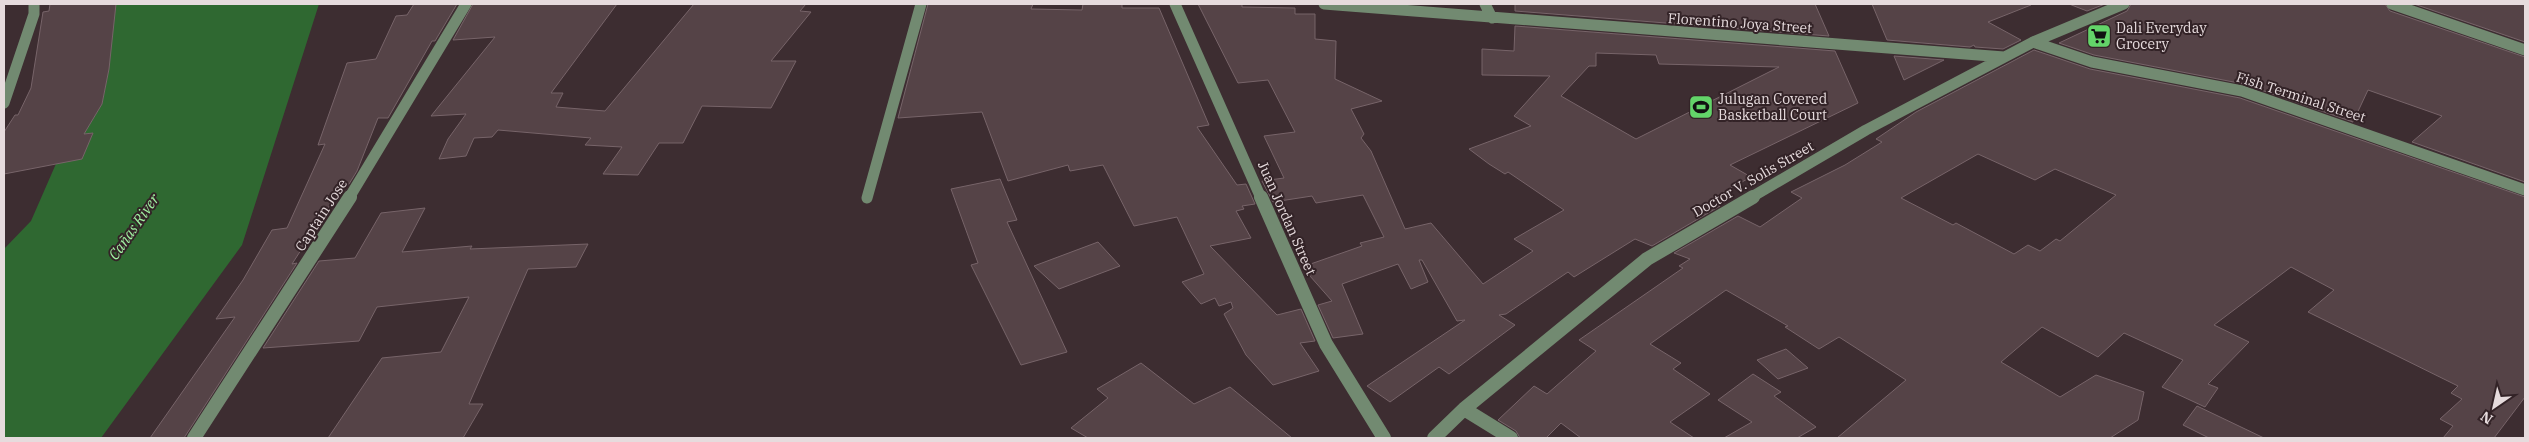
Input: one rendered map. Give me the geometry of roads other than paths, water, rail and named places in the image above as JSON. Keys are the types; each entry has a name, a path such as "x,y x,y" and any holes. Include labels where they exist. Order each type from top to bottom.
{"street":[{"path":"4,103 34,14 34,4"},
{"name":"Captain Jose","path":"194,438 352,194 466,4"},
{"path":"867,198 921,4"},
{"name":"Juan Jordan Street","path":"1175,4 1326,344 1384,438"},
{"name":"Florentino Joya Street","path":"1324,4 2005,57"},
{"path":"1485,4 1492,18"},
{"name":"Doctor V. Solis Street","path":"1434,438 1464,409 1647,259 1866,130 2033,42 2124,4"},
{"path":"2392,4 2525,50"},
{"name":"Fish Terminal Street","path":"2033,42 2092,62 2242,91 2525,190"},
{"path":"1464,409 1511,438"}],"water":[{"name":"Cañas River","path":"84,4 319,4 242,245 101,438 4,438 4,249 31,221 79,111"}],"place":[{"name":"Dali Everyday Grocery","path":"2099,36"},
{"name":"Julugan Covered Basketball Court","path":"1701,107"}]}
